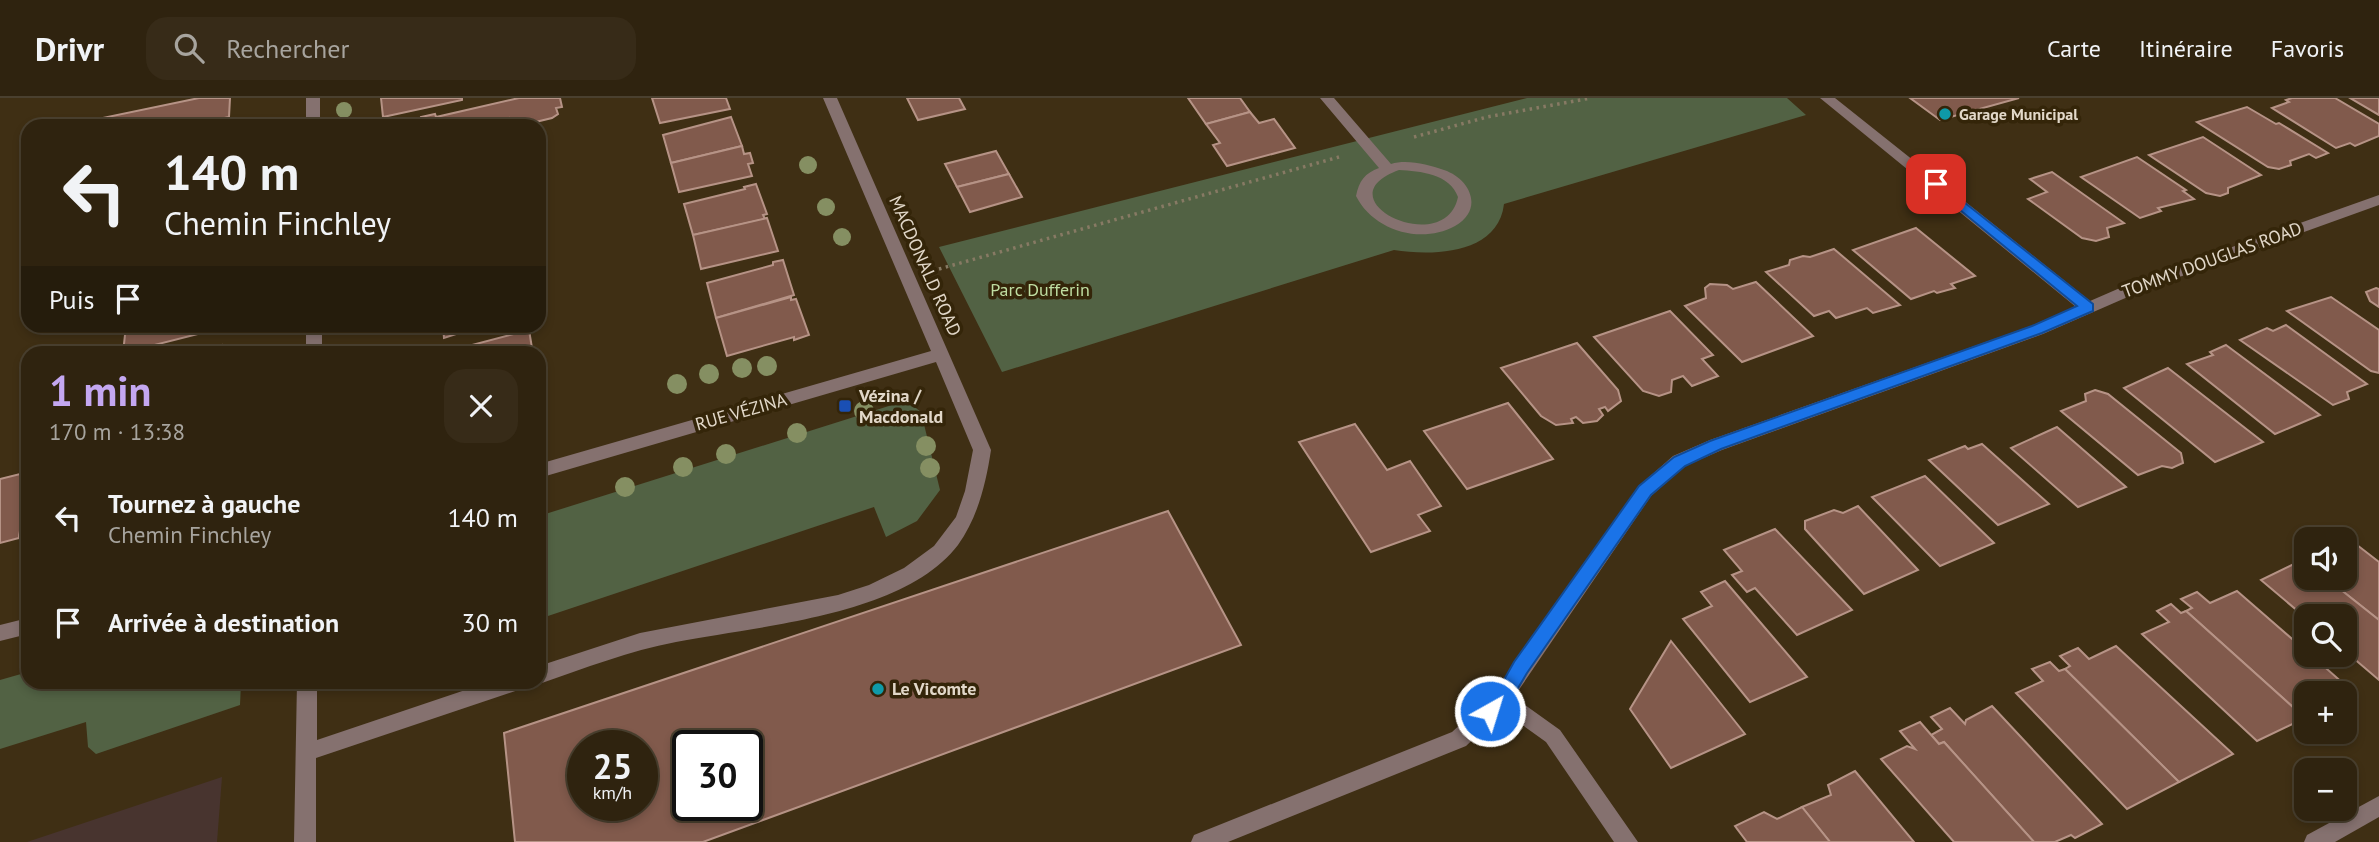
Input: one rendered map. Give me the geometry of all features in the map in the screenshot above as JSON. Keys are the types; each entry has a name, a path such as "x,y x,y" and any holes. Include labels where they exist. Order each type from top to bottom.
{"street":[{"path":"313,98 313,119"},
{"name":"MACDONALD ROAD","path":"546,673 638,642 833,606 911,573 943,550 964,517 976,491 982,450 830,98"},
{"path":"1328,98 1387,168"},
{"path":"1828,98 2088,307"},
{"path":"1413,166 1443,173 1462,190 1465,200 1463,210 1456,219 1429,229 1402,228 1378,218 1368,208 1363,197 1365,186 1372,177 1387,168 1413,166"},
{"name":"TOMMY DOUGLAS ROAD","path":"1202,842 1459,739 1502,699 1645,491 1679,461 1716,445 2037,330 2141,285 2379,200"},
{"name":"RUE VÉZINA","path":"546,469 942,354"},
{"path":"0,633 21,628"},
{"path":"305,842 307,689"},
{"path":"308,752 495,689"},
{"path":"1502,699 1553,736 1627,842"},
{"path":"2315,842 2379,806"}],"path":[{"path":"1412,138 1487,117 1591,98"},
{"path":"939,269 1347,155"}],"shaded area":[{"path":"222,777 217,842 27,842"}],"green space":[{"name":"Parc Dufferin","path":"1527,98 1787,98 1806,115 1504,204 1499,221 1490,234 1477,243 1444,252 1394,250 1002,372 939,247"},
{"path":"892,405 912,405 921,412 940,490 917,521 886,537 874,507 546,617 546,514"},
{"path":"21,674 21,689 241,689 240,705 96,754 88,747 86,722 0,749 0,680"}],"building":[{"path":"199,98 230,98 229,117 220,119 98,119"},
{"path":"381,98 462,98 462,100 383,117"},
{"path":"519,98 560,98 562,107 556,108 558,114 546,119 421,117 435,114 436,117"},
{"path":"652,98 726,98 730,109 660,123"},
{"path":"907,98 959,98 965,109 918,120"},
{"path":"1188,98 1240,98 1250,112 1206,124"},
{"name":"Garage Municipal","path":"1910,98 2019,98 1940,120"},
{"path":"2335,98 2379,124 2379,136 2355,146 2350,143 2336,148 2272,108 2289,102 2286,100"},
{"path":"2350,98 2379,98 2379,115"},
{"path":"2247,107 2328,153 2316,158 2309,154 2290,161 2291,165 2279,169 2268,167 2197,122"},
{"path":"1250,112 1259,123 1274,119 1295,148 1227,166 1213,145 1220,143 1206,124"},
{"path":"731,117 742,146 671,163 663,135"},
{"path":"2203,137 2261,175 2228,188 2228,193 2220,196 2206,193 2149,155"},
{"path":"742,146 744,154 750,153 753,163 748,164 752,176 679,192 671,163"},
{"path":"996,151 1009,174 957,187 945,164"},
{"path":"2137,157 2186,190 2183,191 2194,199 2158,208 2161,211 2140,218 2081,177"},
{"path":"2052,172 2124,223 2107,228 2109,237 2096,241 2082,238 2028,199 2047,192 2030,179"},
{"path":"1009,174 1022,197 970,212 957,187"},
{"path":"756,184 767,214 763,215 765,219 693,235 684,204"},
{"path":"767,218 778,251 701,269 693,235"},
{"path":"1916,228 1975,276 1951,284 1955,288 1937,293 1934,291 1911,299 1853,250"},
{"path":"1834,249 1900,305 1873,313 1867,308 1836,318 1829,311 1814,316 1766,272 1789,265 1790,260"},
{"path":"783,260 794,295 716,318 707,283"},
{"path":"1756,282 1813,336 1742,362 1685,306 1706,298 1705,288 1710,284 1727,285 1733,289"},
{"path":"2379,289 2379,307 2370,301 2366,292"},
{"path":"791,297 791,300 796,299 809,335 727,356 716,318"},
{"path":"2331,297 2379,330 2379,373 2371,371 2287,311"},
{"path":"1670,311 1713,355 1702,359 1718,376 1692,386 1683,376 1672,380 1671,392 1659,396 1643,391 1594,337"},
{"path":"2286,325 2367,384 2347,392 2349,399 2333,405 2240,340 2267,328 2273,331"},
{"path":"125,333 202,333 151,346 124,346"},
{"path":"444,333 459,333 444,338"},
{"path":"518,333 530,333 532,346 468,346"},
{"path":"1577,343 1618,390 1621,401 1608,411 1605,407 1599,409 1603,415 1597,421 1583,423 1576,417 1571,419 1573,423 1556,425 1541,416 1501,368"},
{"path":"2226,345 2320,415 2275,434 2187,364 2213,355 2210,352"},
{"path":"2168,368 2263,442 2215,462 2124,388"},
{"path":"2095,390 2108,394 2181,453 2183,463 2172,468 2162,466 2138,475 2061,411 2086,401 2085,394"},
{"path":"1508,403 1553,459 1467,489 1424,431"},
{"path":"1355,424 1387,470 1410,461 1441,506 1418,515 1430,531 1371,552 1299,442"},
{"path":"2057,427 2126,487 2078,507 2011,448"},
{"path":"1982,444 2049,504 1998,525 1929,460 1965,446 1968,449"},
{"path":"21,474 19,538 0,543 0,479"},
{"path":"1925,476 1994,543 1940,566 1872,497"},
{"path":"1858,506 1918,570 1864,594 1805,529 1805,521 1834,510 1843,513"},
{"name":"Le Vicomte","path":"1168,511 1241,645 763,820 763,730 672,730 672,821 760,821 703,842 515,842 504,733"},
{"path":"1775,529 1852,610 1797,635 1755,588 1747,592 1732,575 1742,571 1724,550"},
{"path":"2357,545 2379,562 2379,620 2341,590 2357,590"},
{"path":"2294,564 2294,590 2341,590 2379,620 2379,680 2357,661 2357,604 2294,604 2294,608 2261,580"},
{"path":"1725,581 1807,677 1750,702 1683,619 1712,606 1701,592"},
{"path":"2237,591 2294,641 2294,667 2325,667 2341,681 2294,681 2294,708 2186,611 2192,608 2181,599 2197,592 2210,603"},
{"path":"2171,604 2181,613 2186,611 2294,708 2294,723 2257,741 2142,634 2169,622 2157,611"},
{"path":"1671,641 1745,734 1671,768 1630,709"},
{"path":"2116,646 2233,754 2179,782 2065,669 2070,666 2060,656 2078,648 2089,659"},
{"path":"2050,662 2059,671 2065,669 2179,782 2127,809 2016,693 2043,681 2032,669"},
{"path":"1992,706 2102,824 2075,838 2071,835 2055,842 2034,842 1944,742 1939,744 1931,735 1942,729 1931,717 1950,708 1965,724 1966,720"},
{"path":"1920,722 1939,744 1944,742 2034,842 1954,842 1881,759 1907,746 1915,749 1900,731"},
{"path":"1855,771 1914,842 1830,842 1802,807 1831,795 1828,785"},
{"path":"1802,807 1830,842 1747,842 1735,826 1764,812 1777,819"}],"place":[{"name":"Garage Municipal","path":"1945,114"},
{"name":"Vézina / Macdonald","path":"845,406"},
{"name":"Le Vicomte","path":"878,689"}],"route":[{"path":"1490,711 1502,699 1645,491 1679,461 1716,445 2037,330 2088,307 1936,184"}]}
